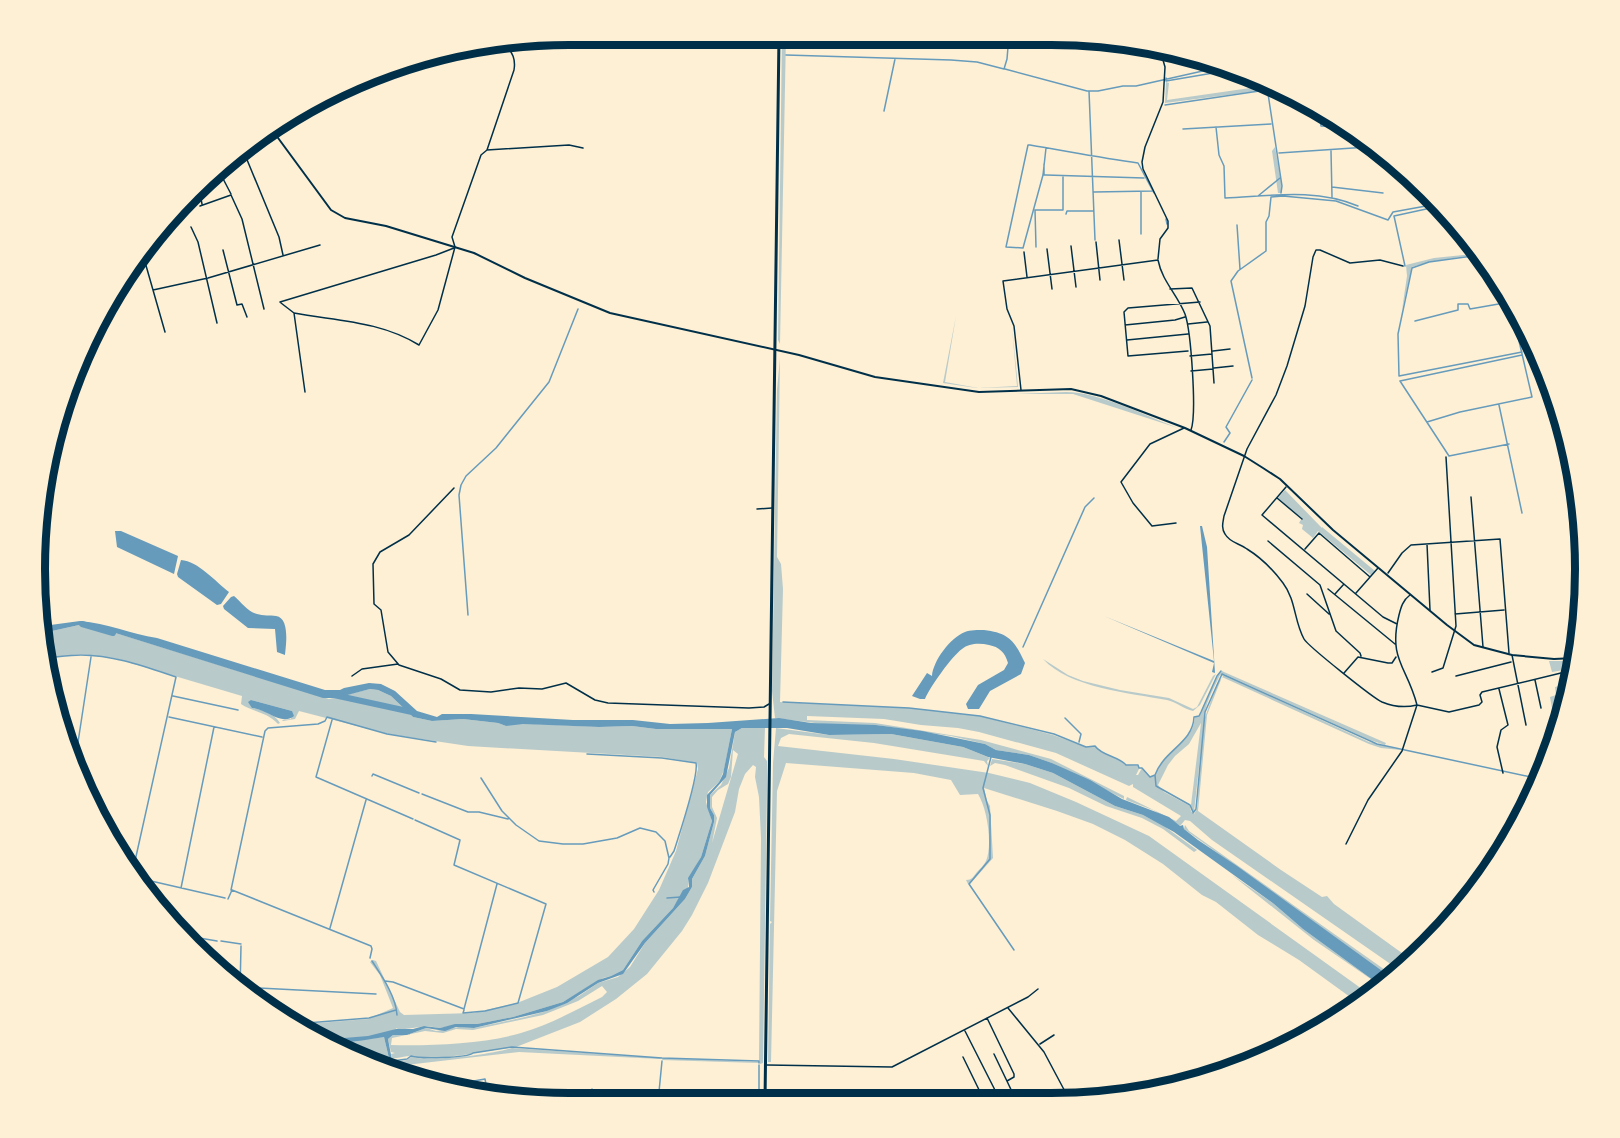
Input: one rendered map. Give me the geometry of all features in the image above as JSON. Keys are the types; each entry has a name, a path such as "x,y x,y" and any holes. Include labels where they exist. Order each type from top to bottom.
{"main road":[{"path":"765,1093 779,45"},
{"path":"276,135 331,210 345,218 386,226 455,247 610,313 799,355 875,377 979,392 1080,390 1185,428 1244,456 1280,479 1318,517 1474,645 1510,654 1567,658"}],"street":[{"path":"455,247 436,255 280,302 294,313 363,323 406,337 419,345 438,310 455,247 452,237 481,155 487,150 514,70 516,62 509,48"},
{"path":"1162,57 1164,78 1162,108 1147,140 1142,162 1143,169 1168,221 1168,228 1160,239 1158,260 1162,276 1180,303 1186,317 1195,411 1190,431"},
{"path":"487,150 569,145 583,148"},
{"path":"246,157 279,237 283,256"},
{"path":"222,177 242,219 264,309"},
{"path":"200,196 201,205 231,195"},
{"path":"190,227 198,242 217,323"},
{"path":"1119,240 1124,280"},
{"path":"1096,242 1100,280"},
{"path":"153,290 207,279 320,245"},
{"path":"1071,246 1076,287"},
{"path":"1047,249 1052,289"},
{"path":"1403,266 1380,260 1350,263 1320,249 1316,250 1312,257 1305,306 1280,388 1244,456 1224,516 1223,531 1234,543 1247,548 1279,578 1290,594 1306,642 1376,699 1385,703 1396,707 1418,705 1454,711 1479,705 1482,702 1480,695 1482,692 1561,673"},
{"path":"223,250 237,305 242,304 247,317"},
{"path":"1024,252 1027,278"},
{"path":"1021,391 1014,326 1008,315 1003,281 1158,260"},
{"path":"145,261 165,332"},
{"path":"1170,289 1192,288 1200,302 1209,322 1214,383"},
{"path":"1190,351 1129,357 1124,312 1128,308 1200,302"},
{"path":"294,313 305,392"},
{"path":"1125,325 1186,317"},
{"path":"1187,324 1209,322"},
{"path":"1126,340 1188,334"},
{"path":"1212,351 1230,349"},
{"path":"1190,356 1213,354"},
{"path":"1191,371 1233,366"},
{"path":"1176,523 1152,526 1133,503 1121,482 1150,444 1185,428"},
{"path":"1432,672 1443,668 1455,630 1447,489 1449,480 1446,457"},
{"path":"1287,486 1262,515 1383,617 1397,624"},
{"path":"399,664 388,652 381,610 374,604 372,564 380,552 409,535 454,488"},
{"path":"1471,497 1483,648"},
{"path":"1276,498 1302,519"},
{"path":"757,509 772,508"},
{"path":"1304,550 1319,533 1370,577"},
{"path":"1387,574 1408,547 1500,539 1510,654 1526,725"},
{"path":"1268,541 1320,585 1336,631 1361,656 1388,663 1395,660 1396,656"},
{"path":"1426,544 1430,610"},
{"path":"1356,593 1378,567"},
{"path":"1335,594 1344,583"},
{"path":"1328,589 1395,644"},
{"path":"1307,594 1330,615"},
{"path":"1346,844 1368,800 1402,749 1418,705 1396,656 1395,644 1397,624 1405,598 1411,594"},
{"path":"1455,614 1505,610"},
{"path":"1344,673 1361,656"},
{"path":"1456,676 1512,661"},
{"path":"352,676 362,669 399,664 441,679 460,690 491,692 519,688 542,689 566,682 595,700 608,703 749,708 764,707 770,704"},
{"path":"1534,679 1541,708"},
{"path":"1499,688 1508,725 1501,730 1497,747 1503,771"},
{"path":"765,1065 892,1067 1028,997 1038,989"},
{"path":"1007,1007 1039,1045 1065,1093"},
{"path":"987,1018 1014,1074 1014,1077 1007,1081"},
{"path":"964,1030 996,1093"},
{"path":"1039,1045 1054,1035"},
{"path":"994,1054 1013,1093"},
{"path":"963,1057 981,1093"}],"shaded area":[{"path":"782,45 786,45 780,344 778,340"},
{"path":"1166,82 1169,83 1167,100 1257,87 1264,90 1165,103"},
{"path":"1275,147 1282,186 1281,193 1278,193 1272,151"},
{"path":"1471,255 1412,267 1402,310 1407,276 1406,265 1434,258"},
{"path":"956,316 945,382 978,388 943,383"},
{"path":"1012,327 1018,387 979,388 1017,386"},
{"path":"780,358 777,557 781,564 783,589 780,702 909,708 980,716 1053,735 1086,747 1095,746 1125,765 1138,766 1136,775 1142,768 1150,777 1155,775 1164,760 1189,734 1195,717 1199,716 1222,671 1386,743 1385,745 1370,740 1224,674 1220,675 1204,714 1204,720 1217,684 1222,678 1207,715 1198,811 1281,870 1322,897 1327,896 1334,904 1405,955 1393,966 1212,840 1190,821 1185,820 1180,826 1153,810 1126,800 1127,797 1176,821 1181,816 1133,787 1133,784 1129,786 1056,753 958,728 884,719 807,716 807,720 875,723 981,740 1051,759 1124,796 1124,799 1052,763 1029,755 996,750 985,744 951,736 876,725 831,725 775,718 772,691 777,390","holes":["1201,723 1191,810 1194,812 1201,749 1197,809 1194,814 1191,811 1190,806 1164,792 1158,785 1168,765 1189,744"]},
{"path":"1066,392 1108,400 1178,428 1073,394 1016,394"},
{"path":"1285,490 1321,528 1375,571 1371,575 1318,531 1313,538 1302,529 1303,525 1299,523 1302,518 1278,498"},
{"path":"79,625 93,626 329,699 370,689 378,690 391,696 413,717 432,721 463,719 506,726 511,723 632,726 656,729 732,729 724,770 719,782 708,792 706,802 712,821 701,857 688,880 688,889 684,890 673,908 642,941 623,970 603,978 563,1002 513,1017 440,1028 427,1026 398,1030 397,1028 383,1034 340,1040 309,1024 368,1019 393,1008 380,975 370,962 373,960 376,961 400,1012 404,1015 473,1013 517,1003 557,987 608,957 634,929 659,890 676,851 698,769 697,763 662,757 468,746 388,734 299,711 295,719 283,721 291,719 292,711 251,700 252,708 271,715 278,720 280,723 278,724 269,717 241,704 242,696 114,658 81,654 53,657 49,632"},
{"path":"1043,659 1068,675 1083,681 1169,698 1193,709 1197,707 1216,674 1200,705 1193,711 1167,700 1118,692 1084,683 1068,677"},
{"path":"1549,661 1567,661 1565,671 1552,672"},
{"path":"1224,675 1369,742 1401,750 1369,744 1222,677"},
{"path":"1562,685 1551,725 1553,714 1550,697 1556,695 1555,687"},
{"path":"765,727 764,757 767,761 767,790 763,1063 760,1064 759,1060 761,838 756,767 753,765 745,774 739,789 735,812 708,883 692,915 647,974 616,999 580,1022 516,1047 448,1057 392,1058 391,1054 395,1053 391,1052 388,1039 393,1035 406,1035 392,1038 391,1045 440,1045 491,1040 542,1026 602,997 607,992 602,986 578,1001 543,1015 473,1030 456,1029 443,1033 425,1031 408,1035 426,1028 436,1031 459,1027 474,1028 547,1011 579,996 598,983 618,977 630,967 645,943 685,899 692,887 692,879 705,856 714,822 714,815 710,808 710,795 721,785 729,768 735,732 742,728","holes":["733,750 738,754 712,843 717,818 712,807 712,797 728,784 731,777"]},
{"path":"776,728 829,735 891,734 963,747 990,758 987,761 988,766 984,761 874,743 789,734 781,738 778,746 894,759 989,773 1030,783 1076,802 1149,836 1363,990 1352,998 1299,960 1258,935 1163,864 1125,840 1093,824 984,788 990,806 993,858 968,884 966,880 972,878 986,861 989,846 986,817 978,794 960,795 951,780 914,773 786,763 777,791 771,1062 768,1062 773,763"},
{"path":"992,759 1025,764 1053,773 1115,806 1143,815 1164,826 1197,850 1194,852 1163,829 1142,818 1106,806 1069,788 1005,765 995,763 990,766"},
{"path":"1185,825 1189,831 1387,971 1385,973 1184,829"},
{"path":"1232,875 1274,904 1303,929 1374,981 1314,940"},
{"path":"384,1037 390,1061 368,1053 342,1041"},
{"path":"512,1048 661,1058 519,1052 402,1065 393,1062 407,1060 411,1057 433,1059 490,1053"},
{"path":"663,1058 759,1062 759,1063 662,1060"}],"water":[{"path":"1541,384 1557,433 1571,501 1575,581 1566,486"},
{"path":"1200,526 1202,526 1207,547 1215,673 1212,672 1214,663 1104,616 1214,661"},
{"path":"115,531 121,531 178,556 174,574 117,547"},
{"path":"181,560 200,568 229,592 221,604 217,605 178,577"},
{"path":"234,596 254,613 280,618 286,632 285,655 277,652 275,629 248,628 224,609 223,606"},
{"path":"80,621 100,624 157,638 325,690 340,690 369,683 381,684 395,691 417,711 437,717 442,714 471,714 573,720 633,720 670,724 779,718 811,723 876,725 922,731 985,744 996,750 1029,755 1090,780 1122,799 1169,817 1180,826 1183,825 1184,829 1198,840 1385,973 1374,981 1303,929 1274,904 1174,832 1143,815 1115,806 1053,773 1025,764 988,757 963,747 891,734 829,735 787,728 742,728 735,732 726,777 710,795 710,808 714,815 714,822 705,856 692,879 692,887 685,899 645,943 623,974 598,983 567,1003 547,1011 474,1028 456,1027 445,1031 426,1028 407,1035 393,1035 388,1039 392,1062 390,1061 384,1037 345,1043 336,1039 368,1036 396,1029 413,1029 424,1026 440,1028 455,1024 477,1024 513,1017 563,1002 598,980 623,970 642,941 673,908 683,890 689,887 688,878 701,857 712,821 707,807 707,795 723,774 732,729 656,729 632,726 523,724 506,726 463,719 432,721 413,717 391,696 378,690 370,689 336,698 323,698 93,626 79,625 49,632 48,625"},
{"path":"984,630 1000,633 1014,644 1025,663 1021,674 990,691 979,709 968,709 966,704 978,685 1004,670 1008,663 1003,653 996,647 982,644 971,645 962,649 953,658 925,699 912,696 927,673 932,676 939,657 954,639 967,631"},
{"path":"251,700 292,711 294,716 284,719 252,708 248,702"}],"waterway":[{"path":"786,55 951,60 977,62 1004,69 1008,45"},
{"path":"884,111 895,59"},
{"path":"1005,69 1087,91 1136,86 1208,70"},
{"path":"1166,78 1166,81 1217,72"},
{"path":"1165,105 1264,90"},
{"path":"1089,91 1095,240"},
{"path":"1268,92 1282,186 1281,193"},
{"path":"1320,120 1321,126 1331,126"},
{"path":"1183,129 1271,124"},
{"path":"1216,127 1219,155 1224,166 1225,198 1309,195 1342,200 1358,206"},
{"path":"1046,148 1043,175 1023,248 1006,247 1028,145 1138,163 1154,193"},
{"path":"1279,153 1362,147"},
{"path":"1331,151 1332,197"},
{"path":"1044,164 1044,175 1144,178"},
{"path":"1036,247 1035,210 1063,210 1063,177"},
{"path":"1258,196 1280,178"},
{"path":"1332,187 1383,193"},
{"path":"1094,192 1152,191"},
{"path":"1141,192 1141,234"},
{"path":"1252,378 1231,281 1238,271 1266,251 1266,222 1271,197 1336,201 1388,220 1393,212 1429,206"},
{"path":"1405,266 1394,216 1431,208"},
{"path":"1066,214 1067,211 1093,211"},
{"path":"1166,219 1167,224"},
{"path":"1237,225 1240,269"},
{"path":"1471,256 1429,262 1412,268 1398,334 1399,376 1522,352"},
{"path":"1415,321 1458,310 1458,304 1468,304 1470,309 1503,303"},
{"path":"468,615 459,495 461,485 466,476 496,448 549,382 578,309"},
{"path":"1427,422 1460,412 1532,397 1516,327"},
{"path":"1509,444 1449,456 1400,381 1522,355"},
{"path":"1224,442 1230,433 1226,427 1252,380"},
{"path":"1499,405 1522,513"},
{"path":"1023,647 1085,507 1094,498"},
{"path":"82,624 113,633"},
{"path":"53,657 81,655 106,657 176,677 135,862"},
{"path":"77,748 91,657"},
{"path":"783,702 909,708 980,716 1054,734 1086,747 1095,746 1126,765 1138,765 1150,777 1155,775 1159,766 1189,734 1194,717 1199,716 1221,671"},
{"path":"1193,813 1196,809 1205,712 1222,674 1377,744 1532,777"},
{"path":"334,695 412,712"},
{"path":"173,696 238,710"},
{"path":"169,717 262,737"},
{"path":"231,890 265,731 268,728 318,724 325,721 327,717 387,734 436,742"},
{"path":"1065,718 1081,734 1079,742"},
{"path":"332,720 316,777 413,819"},
{"path":"181,888 214,727"},
{"path":"587,754 662,758 696,763 695,780 688,806 670,857"},
{"path":"991,757 983,788 990,815 990,859 969,884 1014,950"},
{"path":"372,776 373,774 419,793"},
{"path":"1155,775 1156,786 1190,805 1193,812"},
{"path":"481,778 502,811 516,825 539,841 583,844 617,838 640,828 656,832 665,841 669,858 654,892"},
{"path":"422,794 468,812 479,812 508,819"},
{"path":"330,928 366,800"},
{"path":"415,820 460,840 454,865 546,904 518,1003 485,1011 463,1013 464,1010"},
{"path":"147,880 225,898"},
{"path":"385,981 464,1009 497,884"},
{"path":"228,899 232,890 371,946 370,958"},
{"path":"667,898 681,897"},
{"path":"196,937 217,941"},
{"path":"221,941 241,944"},
{"path":"240,977 241,946"},
{"path":"372,961 391,993 397,1015"},
{"path":"254,988 376,994"},
{"path":"307,1023 369,1018 396,1010"},
{"path":"392,1061 407,1059 411,1056 433,1058 462,1056 512,1047 662,1058 759,1061 759,1063"},
{"path":"659,1093 662,1061"},
{"path":"759,1065 759,1093"},
{"path":"465,1083 485,1079 486,1086"},
{"path":"592,1089 592,1093"}]}
